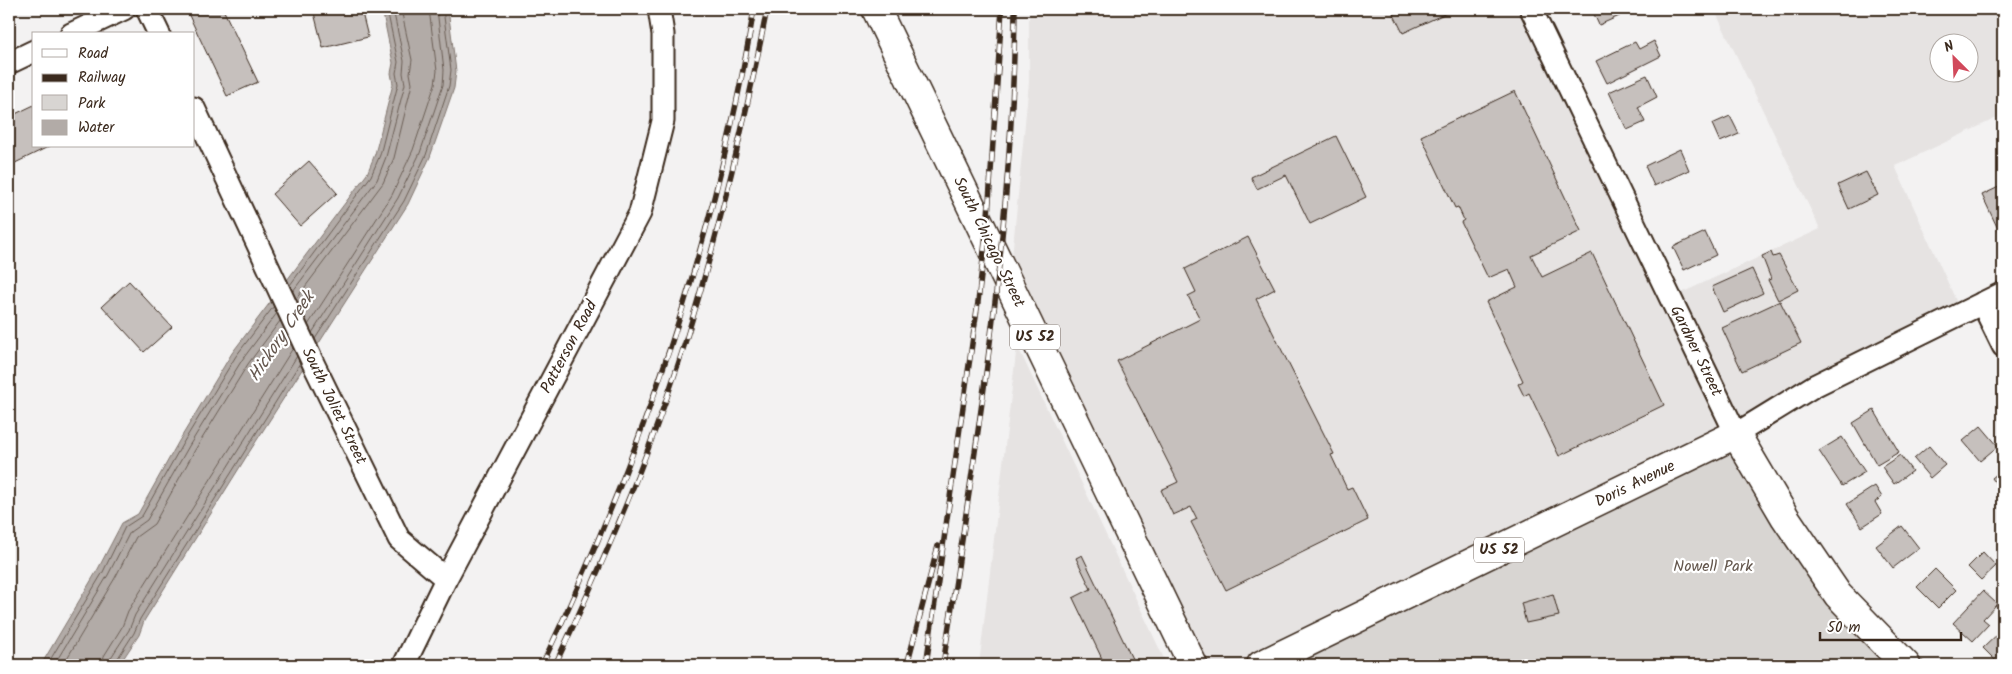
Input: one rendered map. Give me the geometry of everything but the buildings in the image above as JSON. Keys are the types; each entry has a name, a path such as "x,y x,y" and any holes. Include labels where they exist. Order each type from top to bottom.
{"main road":[{"name":"South Chicago Street","path":"876,9 1193,665"},
{"name":"Doris Avenue","path":"1261,665 1736,434"},
{"name":"Gardner Street","path":"1736,434 1785,517 1838,595 1906,665"}],"street":[{"path":"74,32 124,9"},
{"path":"147,9 158,32"},
{"name":"Patterson Road","path":"404,665 446,579 640,213 663,121 662,34 659,9"},
{"name":"Gardner Street","path":"1531,9 1736,434"},
{"path":"9,63 32,52"},
{"name":"South Joliet Street","path":"195,110 314,365 399,539 446,579"},
{"name":"Doris Avenue","path":"1736,434 1814,386 2003,293"},
{"path":"1982,303 2003,346"}],"shaded area":[{"path":"1029,9 1518,9 1721,428 1238,665 1205,665 1011,267 1029,82"},
{"path":"1714,9 2003,9 2003,115 1895,166 1958,305 1739,426 1677,295 1820,229"},
{"path":"1017,345 1167,665 979,665"}],"green space":[{"name":"Nowell Park","path":"1749,438 1851,595 1927,665 1282,665"}],"water":[{"name":"Hickory Creek","path":"382,9 448,9 456,71 454,88 430,157 408,204 248,454 144,621 139,635 119,665 41,665 98,569 122,523 138,514 232,353 367,174 375,154 393,84 391,73 393,63"}],"railway":[{"path":"542,665 612,506 643,426 671,344 697,262 719,179 738,95 754,9"},
{"path":"555,665 626,506 657,425 685,343 731,177 767,9"},
{"path":"926,665 978,302 988,216 1002,9"},
{"path":"943,665 991,338 1008,174 1013,92 1015,9"},
{"path":"907,665 938,546"}]}
